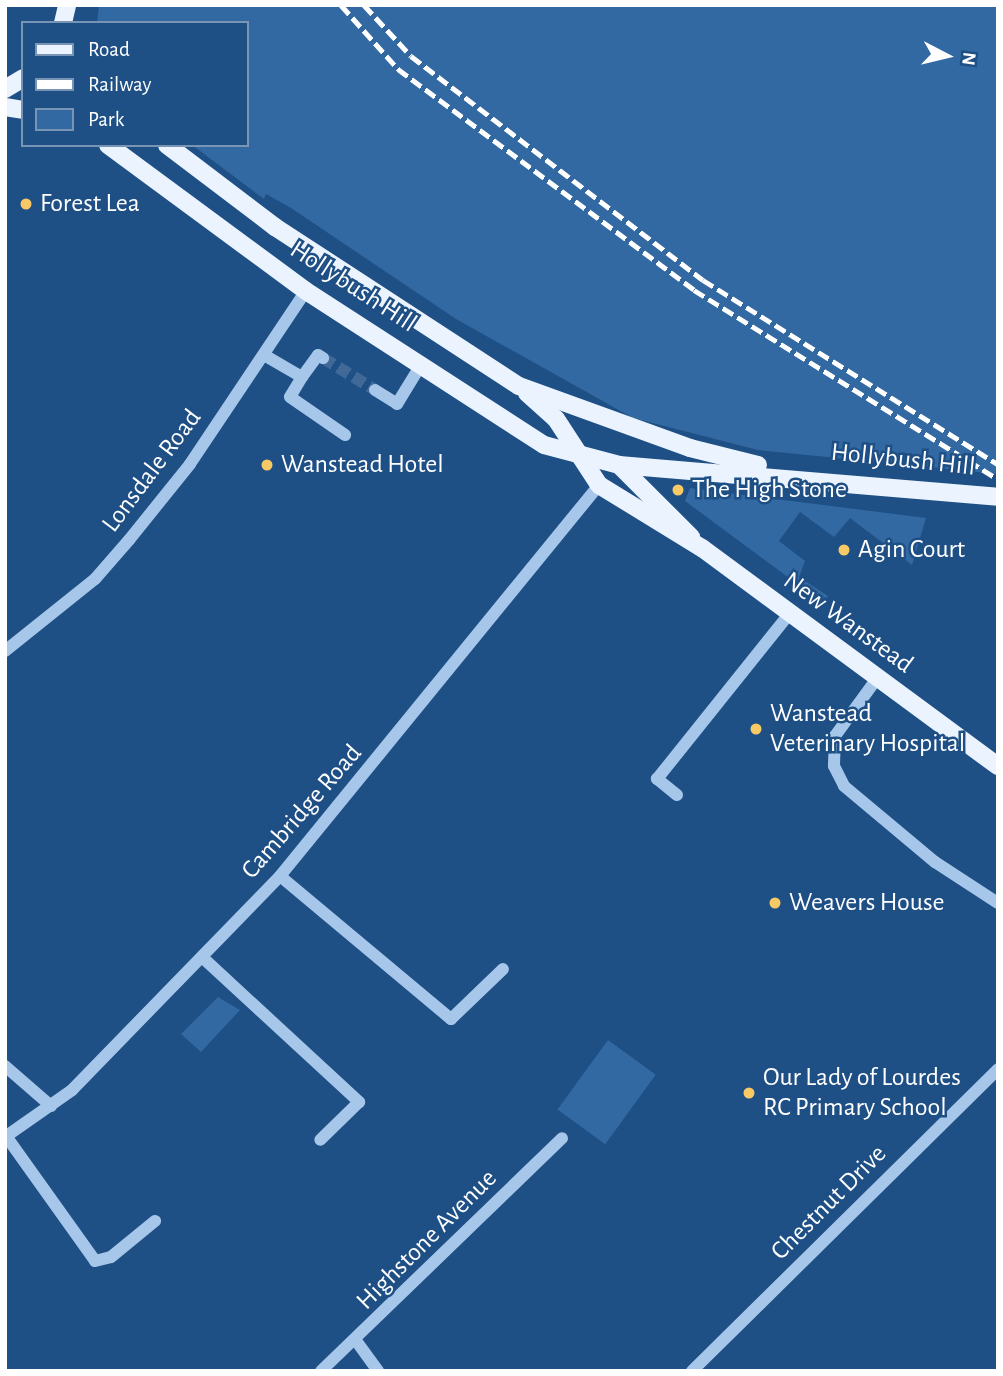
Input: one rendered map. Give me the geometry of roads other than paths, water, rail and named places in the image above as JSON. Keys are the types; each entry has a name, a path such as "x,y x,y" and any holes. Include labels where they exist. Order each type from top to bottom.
{"main road":[{"path":"5,89 21,79"},
{"name":"Hollybush Hill","path":"111,147 306,291 422,363 544,445 581,452 619,464 802,476 998,497"},
{"name":"Hollybush Hill","path":"170,147 275,227 519,386 690,448 802,476"},
{"name":"Hollybush Hill","path":"519,386 581,452"},
{"name":"New Wanstead","path":"581,452 599,485 702,548 998,766"},
{"name":"New Wanstead","path":"619,464 702,548"}],"street":[{"name":"Lonsdale Road","path":"5,651 95,579 129,540 264,355 306,291"},
{"path":"264,355 302,377"},
{"path":"323,358 318,355 290,397 345,435"},
{"path":"375,390 397,404 422,363"},
{"name":"Cambridge Road","path":"6,1136 51,1106 280,876 599,485"},
{"path":"677,795 657,779 789,614"},
{"path":"878,677 835,736 834,766 844,786 935,862 998,902"},
{"path":"280,876 451,1019 503,969"},
{"path":"202,957 359,1102 320,1140"},
{"path":"5,1066 51,1106"},
{"name":"Chestnut Drive","path":"692,1371 998,1069"},
{"path":"6,1136 95,1261 111,1257 155,1221"},
{"name":"Highstone Avenue","path":"321,1371 357,1342 562,1138"},
{"path":"357,1342 378,1371"}],"tunnel":[{"path":"323,358 375,390"}],"railway":[{"path":"341,5 398,69 694,290 998,479"},
{"path":"364,5 411,56 703,280 998,464"}],"place":[{"name":"Forest Lea","path":"26,204"},
{"name":"Wanstead Hotel","path":"267,465"},
{"name":"The High Stone","path":"678,490"},
{"name":"Agin Court","path":"844,550"},
{"name":"Wanstead Veterinary Hospital","path":"756,729"},
{"name":"Weavers House","path":"775,903"},
{"name":"Our Lady of Lourdes RC Primary School","path":"749,1093"}]}
